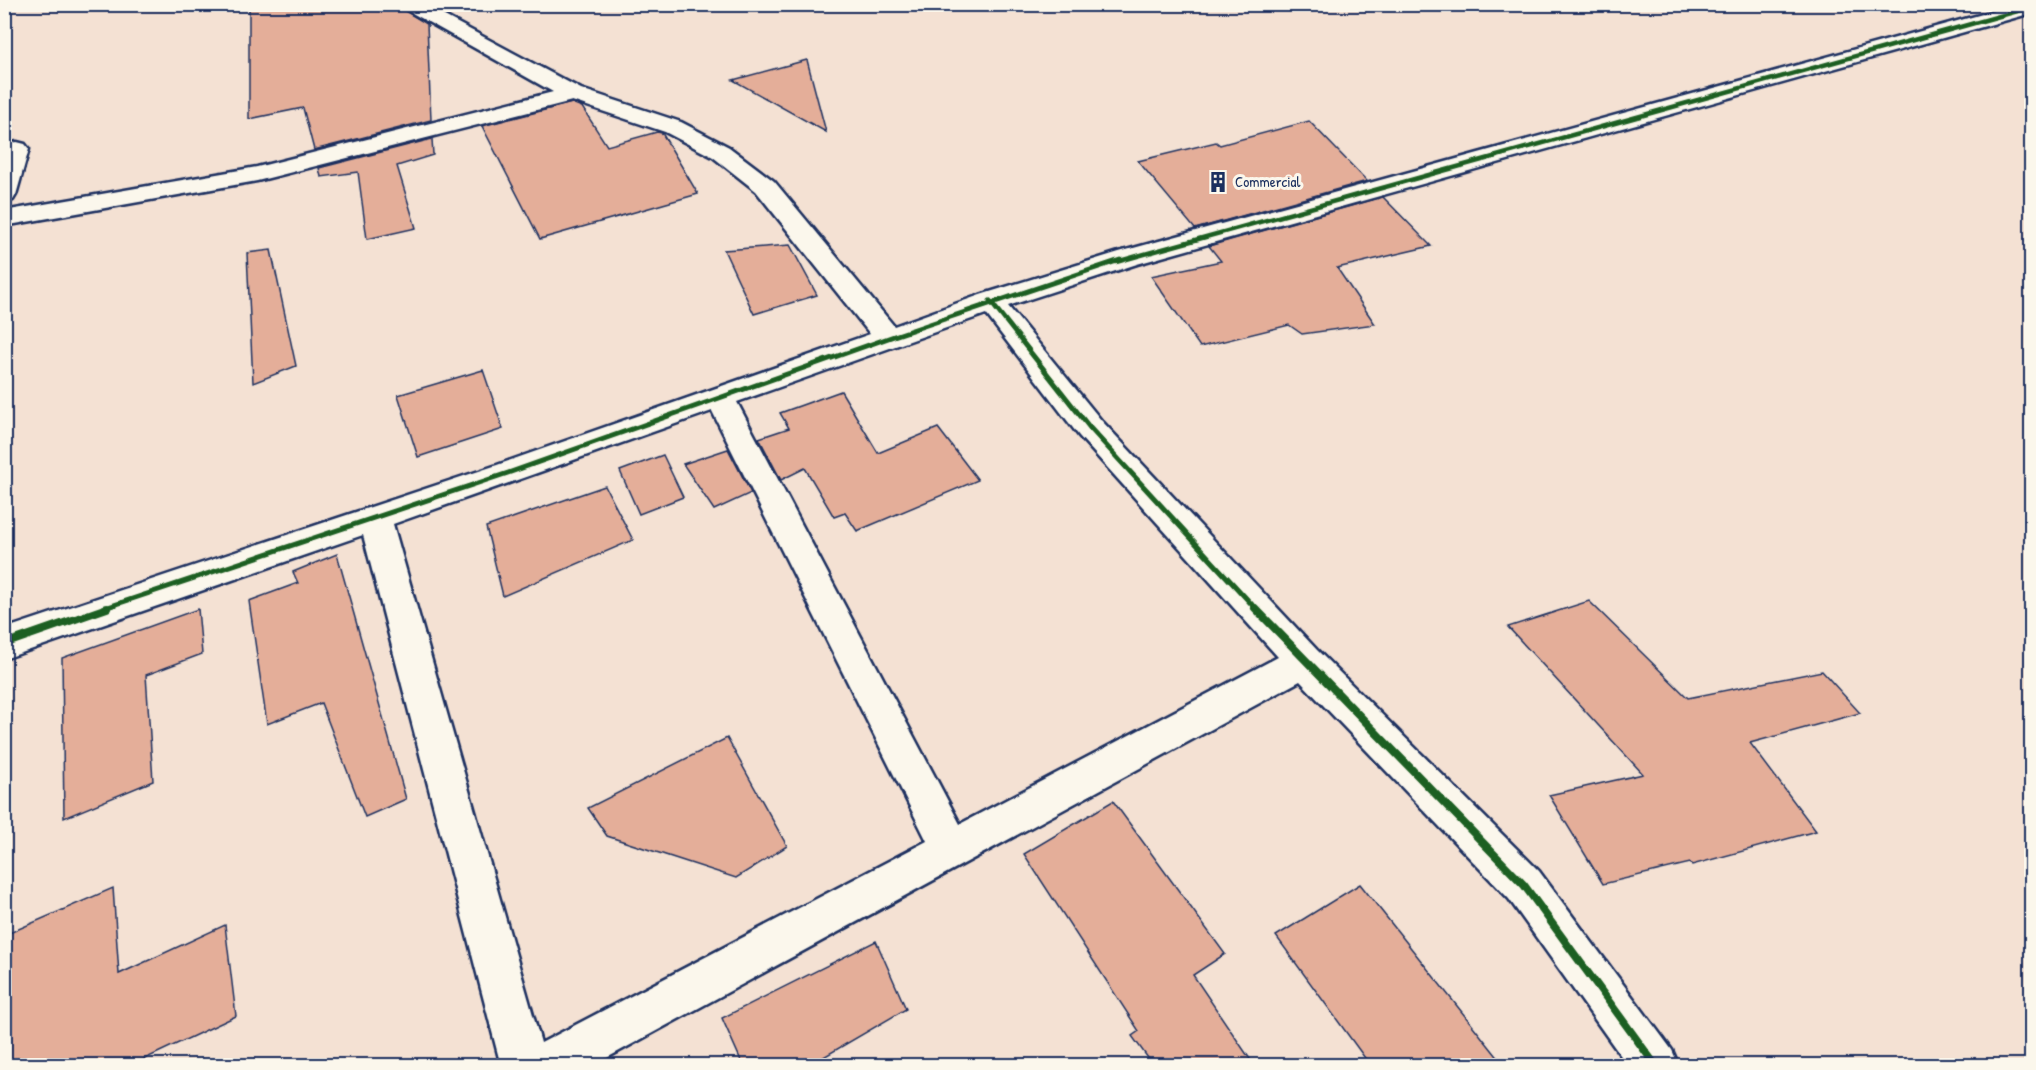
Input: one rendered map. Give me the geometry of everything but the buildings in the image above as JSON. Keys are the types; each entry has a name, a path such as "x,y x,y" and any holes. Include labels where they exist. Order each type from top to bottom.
{"street":[{"path":"406,4 573,94 673,127 721,152 765,186 888,337"},
{"path":"4,644 136,596 375,519 721,399 990,301 1140,255 2031,7"},
{"path":"4,219 257,174 573,94"},
{"path":"4,195 17,149"},
{"path":"990,301 1090,428 1304,661 1524,885 1656,1065"},
{"path":"721,399 952,849"},
{"path":"375,519 524,1065"},
{"path":"545,1065 1304,661"}],"cycle path":[{"path":"4,644 508,473 972,309 1128,258 2032,7"},
{"path":"990,301 1090,428 1304,661 1524,885 1656,1066"}],"place":[{"name":"Commercial","path":"1218,182"}]}
